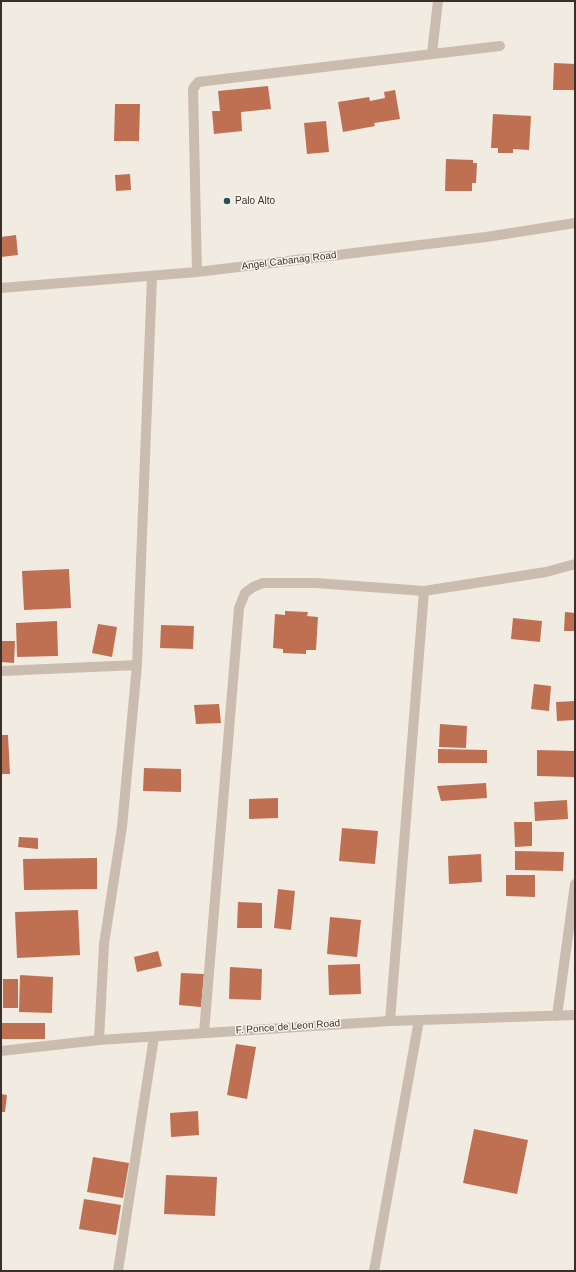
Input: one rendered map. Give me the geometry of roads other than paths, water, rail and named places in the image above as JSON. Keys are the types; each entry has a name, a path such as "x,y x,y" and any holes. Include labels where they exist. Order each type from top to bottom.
{"street":[{"path":"432,53 438,1"},
{"path":"197,272 192,89 198,82 500,46"},
{"name":"Angel Cabanag Road","path":"1,288 152,277 197,272 486,237 575,223"},
{"path":"99,1040 104,944 122,826 138,665 152,277"},
{"path":"204,1033 239,608 245,593 253,587 263,583 316,583 424,592 546,572 575,564"},
{"path":"390,1021 424,592"},
{"path":"1,671 138,665"},
{"path":"557,1016 575,884"},
{"name":"F. Ponce de Leon Road","path":"1,1051 99,1040 390,1021 575,1015"},
{"path":"374,1271 419,1020"},
{"path":"118,1271 154,1037"}],"place":[{"name":"Palo Alto","path":"227,201"}]}
